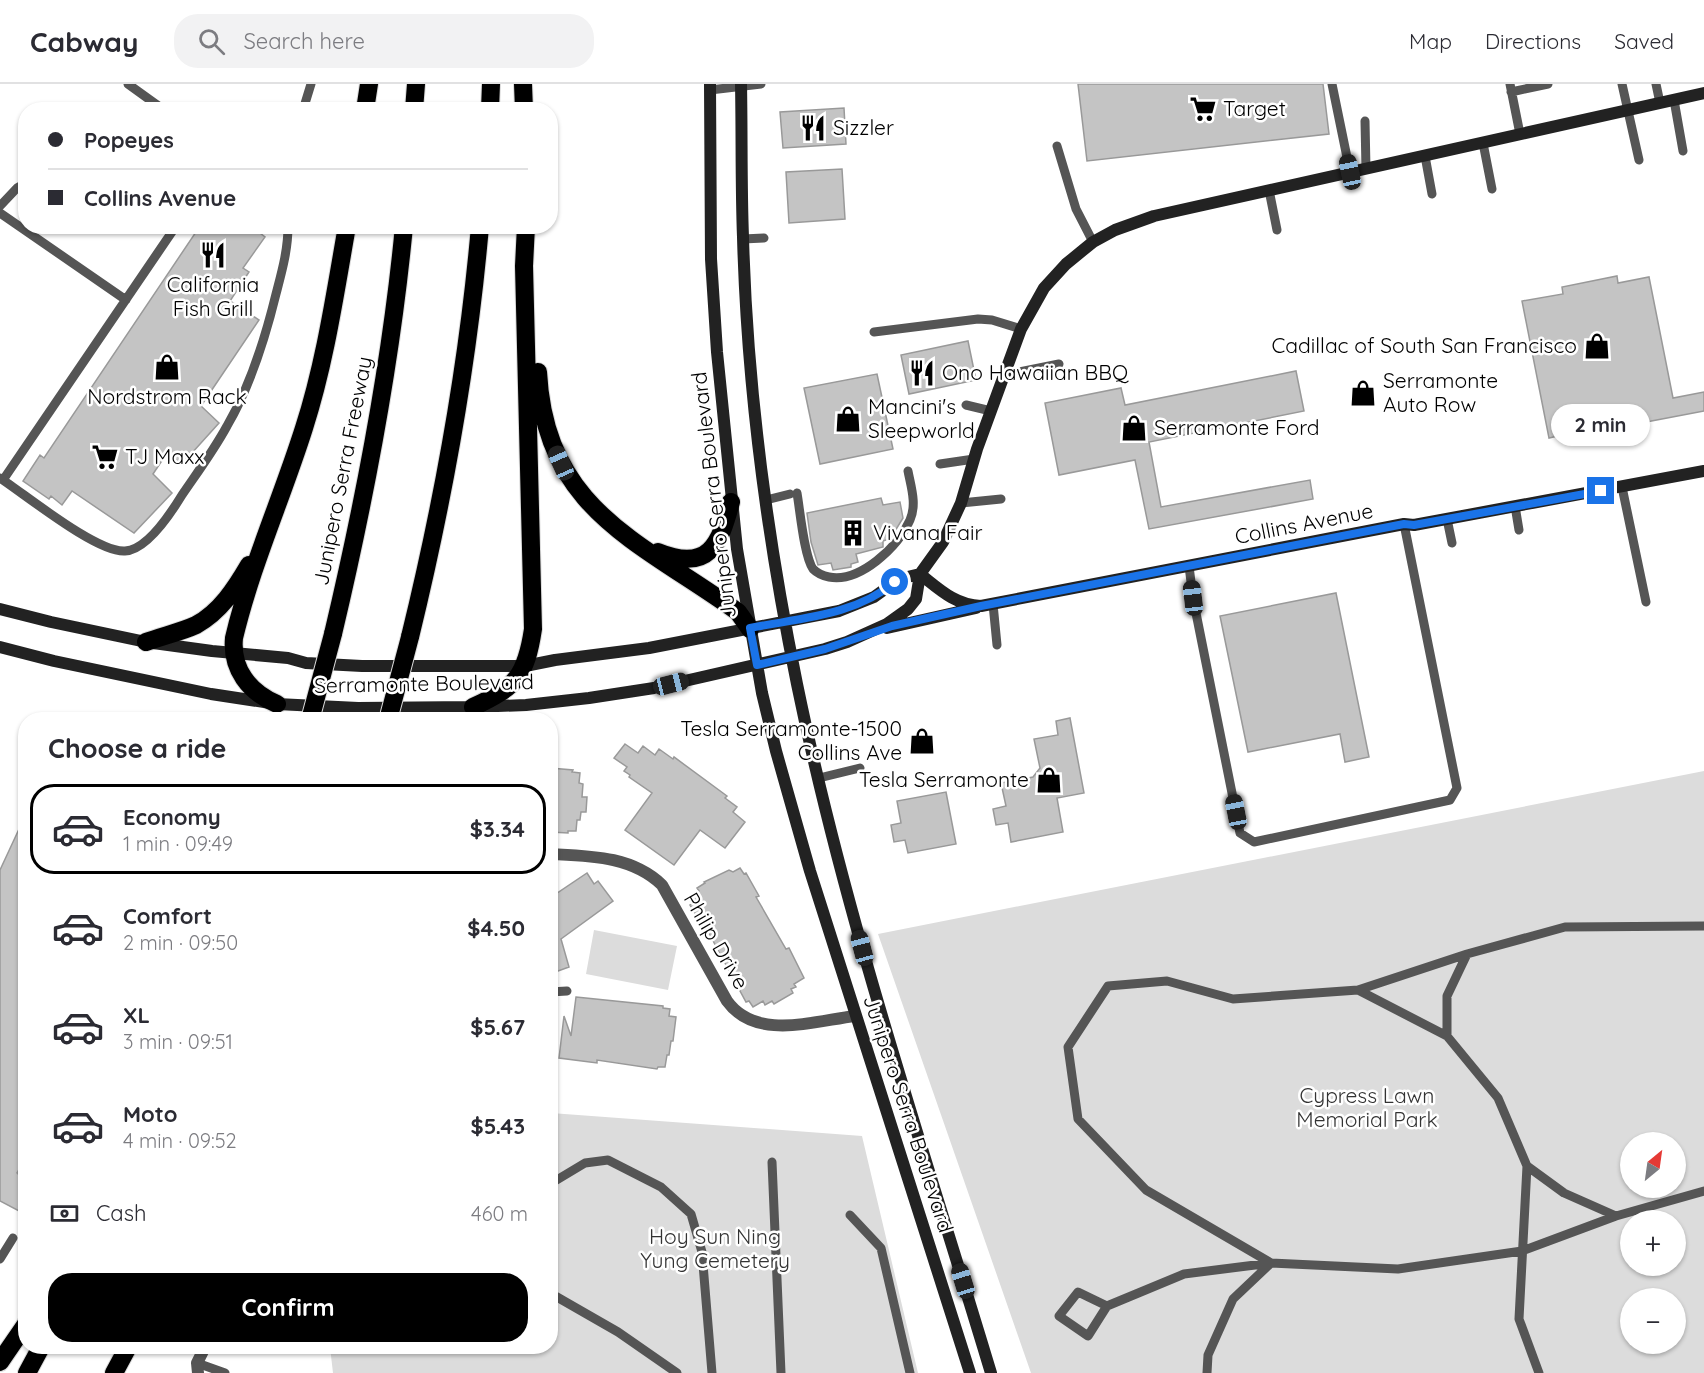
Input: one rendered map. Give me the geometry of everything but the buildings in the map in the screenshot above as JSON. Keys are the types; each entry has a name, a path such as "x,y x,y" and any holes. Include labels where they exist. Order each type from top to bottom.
{"highway":[{"path":"366,102 369,84"},
{"path":"415,102 416,84"},
{"path":"490,102 491,84"},
{"path":"523,84 524,102"},
{"path":"277,704 251,689 242,677 234,653 234,638 304,427 322,362 346,234"},
{"name":"Junipero Serra Freeway","path":"312,712 351,560 377,429 397,297 403,234"},
{"path":"390,712 426,572 451,441 467,341 479,234"},
{"path":"473,707 502,692 525,666 534,620 524,266 526,234"},
{"path":"528,234 533,266 539,389 547,431 561,463 578,491 598,514 738,612 750,628"},
{"path":"621,532 646,547 666,555 697,558 709,552 718,542 731,502"},
{"path":"146,642 195,625 217,610 236,588 268,533"},
{"path":"0,1362 18,1336"},
{"path":"27,1373 37,1354"},
{"path":"114,1373 124,1354"}],"main road":[{"name":"Junipero Serra Boulevard","path":"741,85 743,239 752,374 766,500 785,621 845,890 881,1018 991,1373"},
{"name":"Junipero Serra Boulevard","path":"710,87 711,276 736,549 757,665 791,806 855,1016 970,1373"},
{"name":"Serramonte Boulevard","path":"0,647 54,661 200,692 277,704 358,708 526,705 589,698 654,688 832,647 872,632 894,620 913,604 918,594 920,574 943,542 961,503 974,459 1021,329 1032,307 1049,282 1072,258 1093,242 1114,230 1147,218 1674,100 1698,91"},
{"name":"Collins Avenue","path":"920,574 954,600 970,606 987,605 1404,524 1414,525 1448,519 1704,471"},
{"name":"Serramonte Boulevard","path":"0,609 146,642 288,658 306,663 525,666 649,648 832,612 874,597 899,579 920,574"},
{"path":"872,632 987,605"}],"street":[{"name":"Philip Drive","path":"558,854 602,857 631,864 656,879 662,885 727,1001 745,1018 761,1024 778,1025 855,1016"}],"lane":[{"path":"128,84 153,102"},
{"path":"305,102 311,84"},
{"path":"710,87 761,84"},
{"path":"1332,84 1350,172"},
{"path":"1520,134 1510,88 1548,84"},
{"path":"1622,84 1639,160"},
{"path":"1656,84 1660,103"},
{"path":"1674,100 1683,151"},
{"path":"1365,121 1366,169"},
{"path":"1483,143 1492,189"},
{"path":"1057,146 1072,198 1080,219 1093,242"},
{"path":"1425,156 1432,194"},
{"path":"0,206 18,187"},
{"path":"1269,190 1277,230"},
{"path":"0,213 18,225"},
{"path":"30,234 126,300"},
{"path":"171,234 1,479 89,539 111,550 128,552 151,536 174,508 227,426 255,365 274,304 287,251 288,234"},
{"path":"743,239 764,238"},
{"path":"874,332 978,319 992,320 1021,329"},
{"path":"1004,375 1059,364"},
{"path":"966,405 991,411"},
{"path":"940,464 974,459"},
{"path":"766,500 793,494 808,558 814,570 823,576 852,577 886,553 910,521 913,499 908,471"},
{"path":"1622,487 1646,602"},
{"path":"961,503 1001,499"},
{"path":"1515,506 1519,530"},
{"path":"1448,519 1452,543"},
{"path":"1189,566 1193,598 1240,833 1254,842 1450,800 1457,788 1404,524"},
{"path":"987,605 997,645"},
{"path":"819,778 860,768"},
{"path":"1271,1263 1146,1190 1078,1119 1068,1047 1108,986 1167,981 1233,999 1358,990 1467,954 1565,927 1704,926"},
{"path":"1447,1036 1447,996 1467,954"},
{"path":"1358,990 1447,1036 1498,1098 1527,1166 1519,1319 1539,1373"},
{"path":"558,992 567,992"},
{"path":"558,1179 585,1162 608,1160 661,1188 692,1214 702,1252 712,1373"},
{"path":"772,1162 781,1373"},
{"path":"1527,1166 1564,1193 1616,1216"},
{"path":"1107,1306 1078,1292 1059,1316 1088,1336 1107,1306 1184,1274 1271,1263 1398,1269 1522,1251 1616,1216 1704,1191"},
{"path":"850,1215 881,1248 910,1373"},
{"path":"0,1259 13,1238"},
{"path":"1207,1373 1208,1355 1233,1299 1271,1263"},
{"path":"558,1298 618,1332 677,1373"},
{"path":"197,1368 225,1373"}],"green space":[{"name":"Cypress Lawn Memorial Park","path":"1704,771 1704,1373 1031,1373 878,934"},
{"path":"594,930 677,946 668,990 586,974"},
{"name":"Hoy Sun Ning Yung Cemetery","path":"558,1114 862,1136 918,1373 333,1373 331,1354 558,1354"}],"place":[{"name":"Target","path":"1203,109"},
{"name":"Sizzler","path":"813,128"},
{"name":"California Fish Grill","path":"213,255"},
{"name":"Cadillac of South San Francisco","path":"1597,346"},
{"name":"Nordstrom Rack","path":"167,367"},
{"name":"Ono Hawaiian BBQ","path":"922,373"},
{"name":"Serramonte Auto Row","path":"1363,393"},
{"name":"Mancini's Sleepworld","path":"848,419"},
{"name":"Serramonte Ford","path":"1134,428"},
{"name":"TJ Maxx","path":"105,457"},
{"name":"Vivana Fair","path":"853,533"},
{"name":"Tesla Serramonte-1500 Collins Ave","path":"922,741"},
{"name":"Tesla Serramonte","path":"1049,780"}],"route":[{"path":"895,582 874,597 845,609 750,628 757,665 825,649 892,626 981,606 1404,524 1414,525 1601,491"}]}
